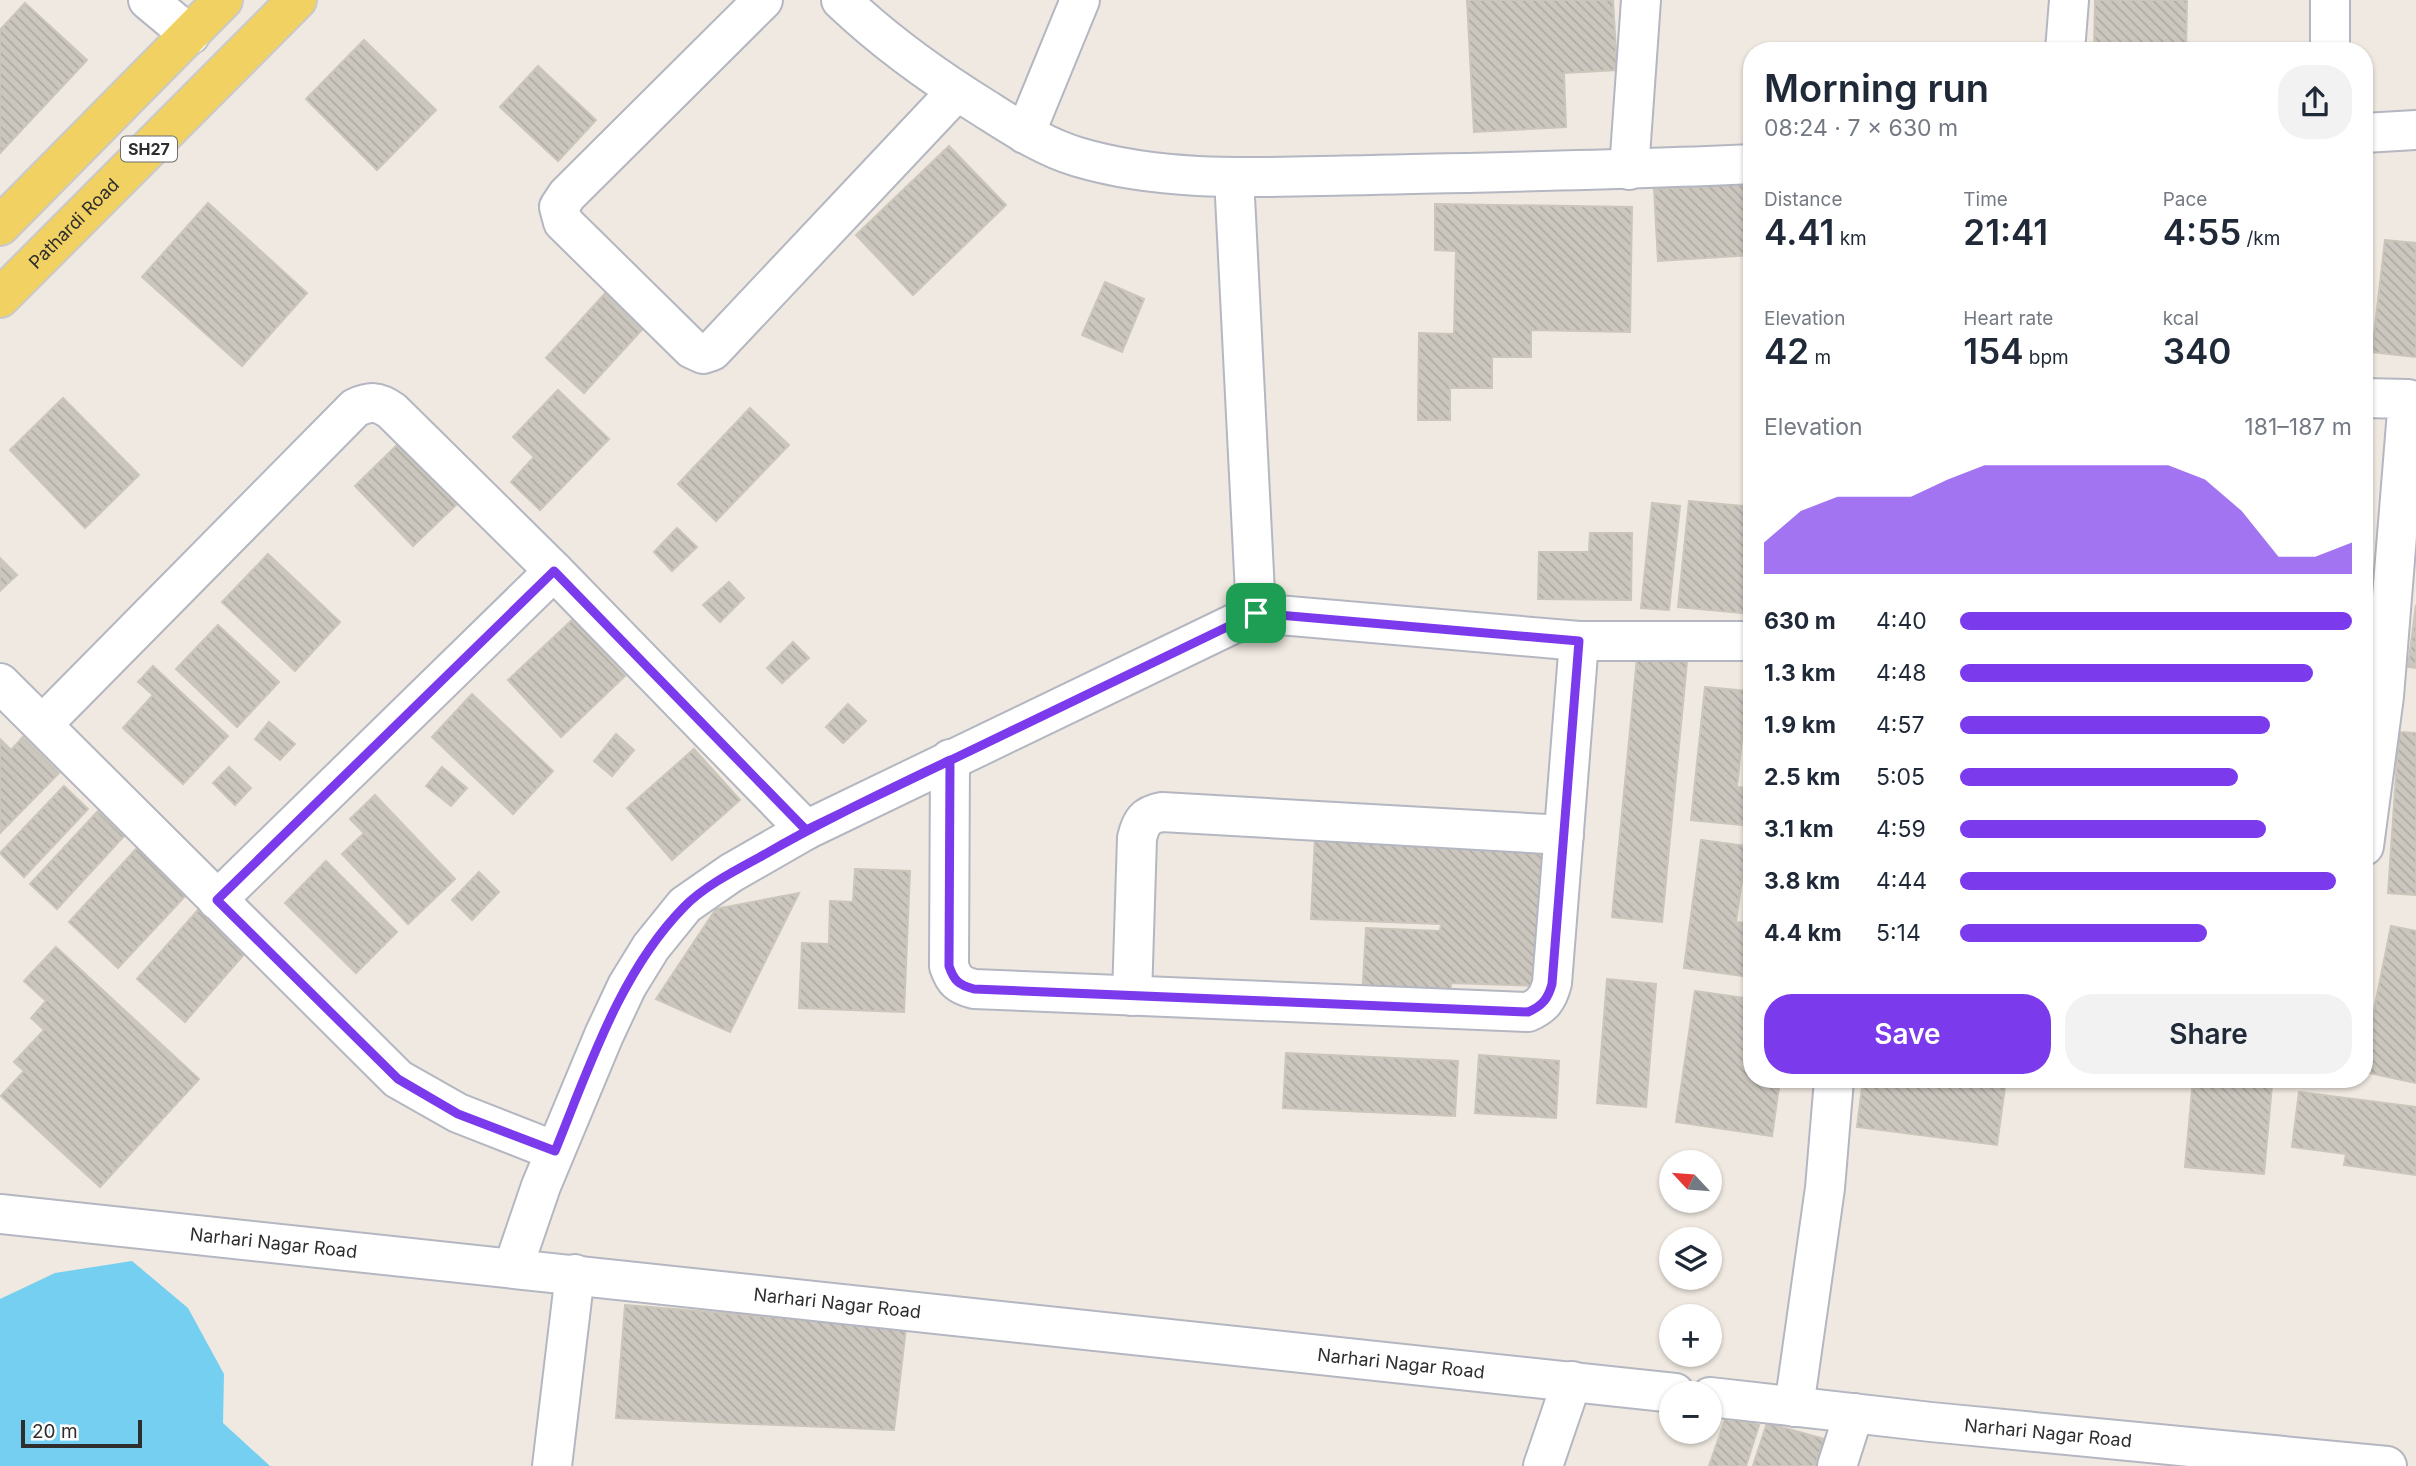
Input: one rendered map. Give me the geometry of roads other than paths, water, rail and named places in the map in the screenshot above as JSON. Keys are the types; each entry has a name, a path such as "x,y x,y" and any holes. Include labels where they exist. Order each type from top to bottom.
{"main road":[{"path":"0,226 223,0"},
{"name":"Pathardi Road","path":"0,298 298,0"}],"street":[{"path":"148,0 190,35"},
{"path":"763,0 567,195 559,207 563,222 692,349 703,354 712,351 957,91"},
{"path":"841,0 899,49 957,91 1025,134 1076,156 1116,166 1163,173 1234,177 1629,170 1743,164"},
{"path":"1025,134 1080,0"},
{"path":"1629,170 1641,0"},
{"path":"2066,42 2069,0"},
{"path":"2330,0 2330,42"},
{"path":"2373,132 2416,130"},
{"path":"1234,177 1256,613"},
{"path":"2373,398 2408,400 2388,696 2373,790"},
{"path":"43,724 355,408 368,402 381,403 393,411 554,571 806,830"},
{"path":"217,900 554,571"},
{"path":"513,1268 541,1186 604,1035 627,986 651,947 685,905 732,873 806,830 1256,613 1579,641 1743,641"},
{"path":"950,760 949,966 953,978 960,985 974,989 1528,1012 1540,1007 1549,996 1552,984 1579,641"},
{"path":"0,683 398,1079 458,1114 555,1151"},
{"path":"1132,996 1137,838 1141,822 1151,814 1162,812 1564,835"},
{"path":"1794,1407 1825,1188 1833,1088"},
{"name":"Narhari Nagar Road","path":"0,1213 1659,1391"},
{"path":"552,1466 575,1274"},
{"path":"1543,1466 1572,1381"},
{"name":"Narhari Nagar Road","path":"1722,1398 2304,1462 2387,1466"},
{"path":"1837,1466 1854,1413"}],"water":[{"path":"132,1261 188,1308 224,1374 223,1423 270,1466 0,1466 0,1299 55,1273"}]}
